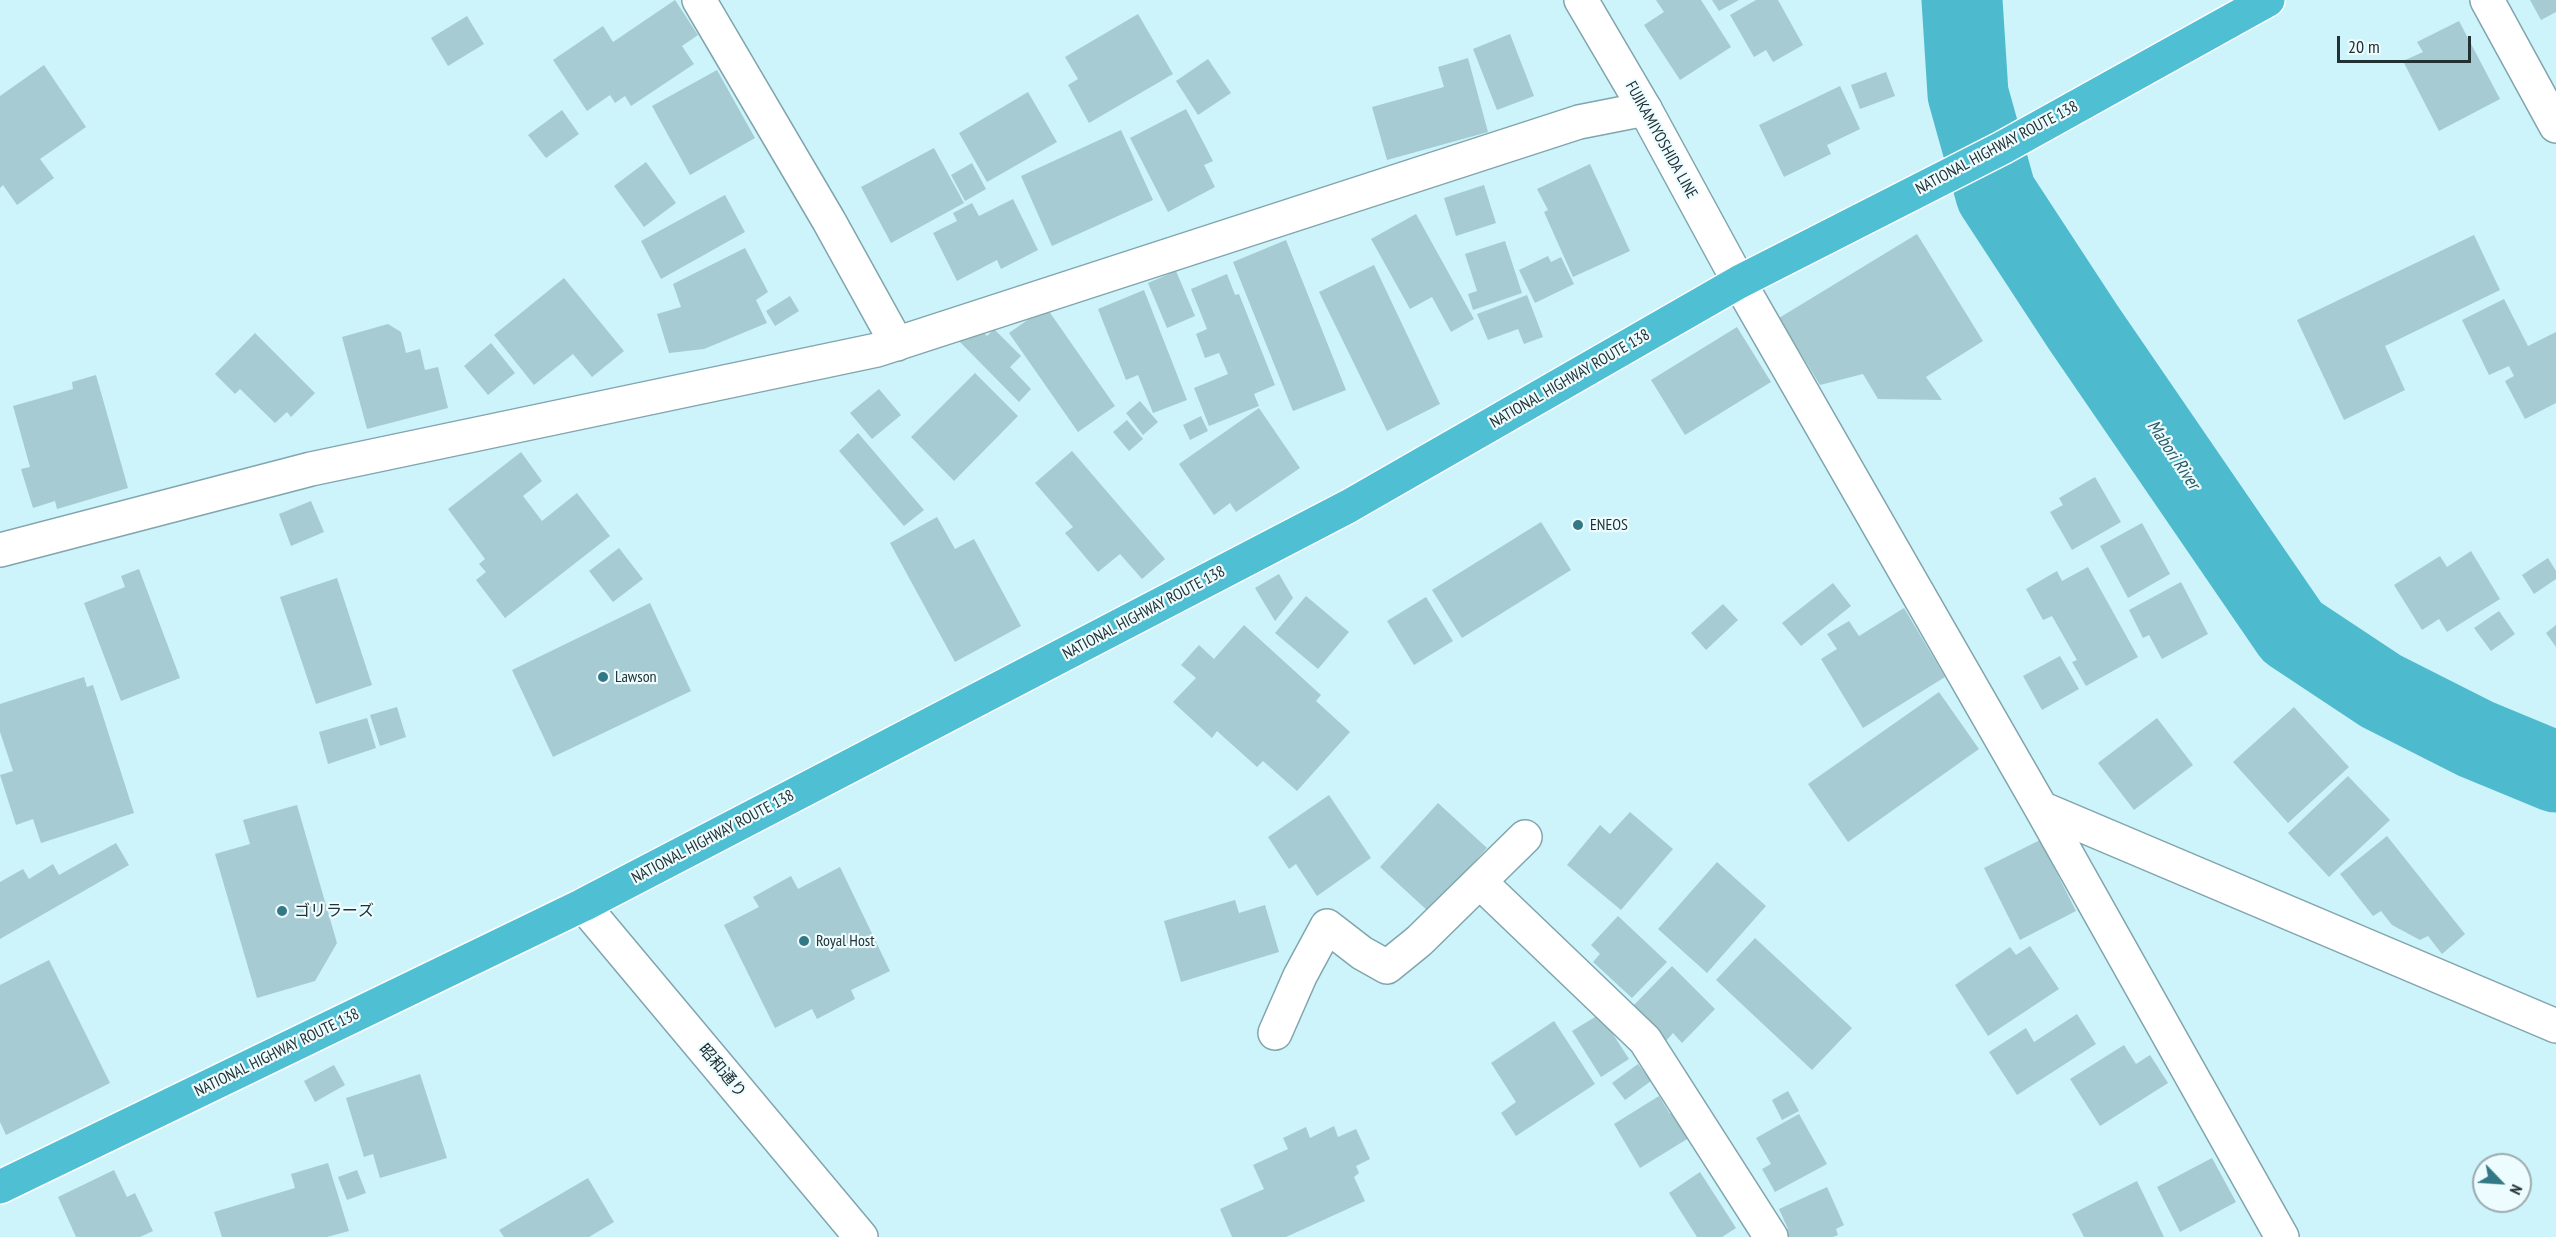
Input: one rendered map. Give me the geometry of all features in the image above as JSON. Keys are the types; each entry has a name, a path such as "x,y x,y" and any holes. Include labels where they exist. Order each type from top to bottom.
{"highway":[{"name":"NATIONAL HIGHWAY ROUTE 138","path":"0,1187 584,905 1349,506 1738,282 2002,148 2268,0"}],"street":[{"path":"699,0 829,221 897,344"},
{"name":"FUJIKAMIYOSHIDA LINE","path":"1581,0 1645,109 1738,282 2041,808 2282,1237"},
{"path":"2487,0 2556,126"},
{"path":"0,550 311,469 877,350 1580,122 1645,109"},
{"path":"2041,808 2556,1026"},
{"path":"1275,1033 1300,976 1327,926 1362,953 1388,967 1481,883 1525,837"},
{"path":"1481,883 1645,1040 1771,1237"},
{"name":"昭和通り","path":"584,905 861,1237"}],"building":[{"path":"675,0 698,35 682,46 694,64 631,106 625,96 615,103 610,95 587,111 553,60 603,26 613,42"},
{"path":"1656,0 1701,0 1731,47 1680,80 1644,25 1664,12"},
{"path":"1712,0 1739,0 1719,11"},
{"path":"1756,0 1778,0 1803,45 1773,62 1766,50 1754,57 1730,15"},
{"path":"2530,0 2556,0 2556,12 2541,20"},
{"path":"1138,14 1173,74 1089,123 1068,85 1078,79 1065,57"},
{"path":"467,16 484,44 448,66 431,38"},
{"path":"2459,21 2500,99 2439,131 2403,61 2423,52 2417,42"},
{"path":"1510,34 1534,96 1497,110 1473,49"},
{"path":"1468,58 1488,132 1387,160 1372,107 1444,87 1438,67"},
{"path":"1208,59 1231,93 1198,115 1176,81"},
{"path":"44,65 86,127 40,159 54,178 17,205 3,185 0,188 0,96"},
{"path":"717,70 755,138 690,175 652,106"},
{"path":"1886,72 1895,96 1860,109 1851,85"},
{"path":"1840,86 1860,129 1827,145 1831,154 1784,177 1759,125"},
{"path":"1028,92 1057,142 987,182 959,133"},
{"path":"1186,109 1213,161 1204,165 1215,187 1168,212 1130,138"},
{"path":"562,110 579,134 546,158 528,135"},
{"path":"1121,130 1153,200 1052,246 1021,176"},
{"path":"934,148 964,203 891,243 861,187"},
{"path":"646,162 676,203 644,227 614,186"},
{"path":"972,163 986,189 965,201 951,175"},
{"path":"1590,164 1630,251 1573,277 1544,212 1548,210 1537,189"},
{"path":"1484,185 1496,223 1456,236 1444,198"},
{"path":"725,195 745,232 661,279 641,241"},
{"path":"1013,199 1038,250 1001,269 997,260 957,281 933,233 957,221 953,213 972,203 979,216"},
{"path":"1416,214 1474,319 1451,332 1432,297 1410,309 1371,239"},
{"path":"1917,234 1983,341 1926,377 1942,400 1878,399 1863,374 1820,385 1779,318"},
{"path":"2474,235 2500,290 2385,346 2405,390 2344,420 2297,320"},
{"path":"1286,240 1346,390 1293,411 1233,262"},
{"path":"1505,241 1522,293 1473,310 1468,294 1477,291 1465,254"},
{"path":"745,248 768,292 756,300 767,323 704,349 669,353 657,314 681,307 673,284"},
{"path":"1548,256 1551,262 1561,257 1574,284 1535,303 1519,270"},
{"path":"1374,265 1440,404 1387,431 1319,292"},
{"path":"1176,271 1195,316 1167,328 1148,283"},
{"path":"1227,274 1235,295 1239,294 1275,385 1254,394 1259,406 1209,426 1194,388 1228,374 1219,353 1205,358 1196,334 1207,329 1191,289"},
{"path":"564,278 624,351 592,377 573,354 534,385 494,335"},
{"path":"1144,290 1187,400 1153,413 1138,375 1126,380 1098,309"},
{"path":"1527,295 1543,337 1524,344 1518,329 1488,340 1477,314"},
{"path":"790,296 799,311 775,326 766,311"},
{"path":"2504,299 2528,346 2556,332 2556,403 2525,419 2505,381 2514,376 2509,366 2489,375 2462,320"},
{"path":"1046,307 1115,406 1078,432 1009,333"},
{"path":"388,324 401,332 406,353 420,349 425,370 438,367 448,408 367,429 342,337"},
{"path":"976,324 987,336 994,329 1021,356 1010,367 1031,389 1019,402 959,341"},
{"path":"1737,327 1771,382 1685,435 1651,380"},
{"path":"255,333 315,393 291,417 287,412 275,423 240,389 235,394 215,374"},
{"path":"491,343 515,373 488,395 464,366"},
{"path":"975,373 1018,416 954,481 911,437"},
{"path":"96,375 128,488 57,509 55,501 33,508 21,469 30,467 13,406 73,389 72,382"},
{"path":"879,389 901,415 872,439 850,413"},
{"path":"1140,401 1158,422 1143,435 1126,413"},
{"path":"1259,408 1300,468 1236,512 1230,503 1214,515 1179,464"},
{"path":"1201,416 1208,431 1190,440 1183,425"},
{"path":"1127,420 1143,439 1129,451 1113,432"},
{"path":"858,433 924,510 904,526 839,451"},
{"path":"1072,451 1165,559 1142,579 1120,554 1098,572 1065,533 1073,527 1035,483"},
{"path":"521,452 542,481 523,496 542,521 577,493 610,536 505,618 476,580 486,572 479,564 485,559 448,509"},
{"path":"2095,477 2121,522 2072,550 2050,512 2063,505 2059,498"},
{"path":"311,501 324,532 291,546 279,514"},
{"path":"937,517 955,549 974,539 1021,626 955,662 890,543"},
{"path":"1541,522 1571,570 1462,638 1432,590"},
{"path":"2142,523 2170,574 2128,598 2100,546"},
{"path":"619,548 643,579 613,602 589,571"},
{"path":"2471,551 2500,599 2447,632 2439,619 2422,630 2394,585 2440,556 2447,567"},
{"path":"2548,558 2556,571 2556,579 2534,594 2522,575"},
{"path":"2088,567 2138,657 2086,686 2072,662 2077,660 2052,616 2043,620 2026,589 2057,571 2062,581"},
{"path":"139,569 180,678 121,701 84,603 125,587 121,576"},
{"path":"1279,574 1293,598 1275,621 1255,588"},
{"path":"337,578 372,685 316,704 280,597"},
{"path":"2181,582 2208,634 2162,659 2149,635 2143,638 2129,610"},
{"path":"1833,583 1851,606 1801,646 1782,623"},
{"path":"1306,596 1349,632 1318,669 1275,633"},
{"path":"1426,597 1453,641 1414,665 1387,621"},
{"path":"650,603 691,691 553,757 512,670"},
{"path":"1723,604 1738,620 1706,650 1691,633"},
{"path":"1904,608 1945,677 1863,728 1821,659 1837,649 1827,634 1849,621 1859,636"},
{"path":"2499,611 2515,634 2491,651 2474,628"},
{"path":"1244,625 1321,695 1316,701 1350,732 1297,791 1263,761 1257,767 1217,731 1212,738 1173,702 1196,678 1181,665 1199,645 1214,659"},
{"path":"2556,625 2556,647 2546,633"},
{"path":"2060,656 2079,689 2042,710 2023,676"},
{"path":"84,677 87,687 93,685 134,813 41,843 33,819 16,825 0,775 13,771 0,732 0,704"},
{"path":"1939,692 1979,749 1848,842 1808,784"},
{"path":"397,707 406,737 380,746 370,715"},
{"path":"2294,707 2349,767 2288,823 2233,762"},
{"path":"367,718 376,748 328,764 319,732"},
{"path":"2157,718 2193,765 2134,810 2098,763"},
{"path":"2348,776 2390,820 2329,877 2288,833"},
{"path":"1329,795 1371,858 1317,896 1296,864 1289,869 1268,837"},
{"path":"1438,803 1487,848 1429,912 1380,867"},
{"path":"297,805 337,943 315,981 257,998 215,854 250,844 243,820"},
{"path":"1630,812 1673,849 1621,910 1567,865 1600,825 1610,834"},
{"path":"2387,836 2465,934 2442,954 2428,936 2420,940 2392,925 2381,911 2373,916 2340,874"},
{"path":"2040,840 2076,911 2020,940 1984,868"},
{"path":"116,843 129,865 0,939 0,882 23,869 29,879 53,864 59,875"},
{"path":"1717,862 1766,906 1707,973 1658,929"},
{"path":"840,867 890,971 851,990 855,999 817,1019 812,1009 775,1028 724,925 759,907 753,897 791,876 798,889"},
{"path":"1235,900 1239,913 1265,905 1279,952 1181,982 1164,921"},
{"path":"1618,916 1667,962 1632,998 1593,962 1600,954 1591,945"},
{"path":"1755,938 1852,1028 1812,1070 1716,980"},
{"path":"2030,946 2059,989 1988,1036 1955,985 2010,947 2016,955"},
{"path":"49,960 110,1083 6,1135 0,1122 0,985"},
{"path":"1672,966 1715,1009 1682,1043 1673,1033 1666,1041 1632,1007"},
{"path":"1600,1014 1629,1059 1601,1077 1572,1031"},
{"path":"2077,1014 2096,1044 2017,1095 1989,1052 2026,1028 2034,1042"},
{"path":"1554,1021 1595,1084 1516,1136 1501,1113 1516,1102 1491,1063"},
{"path":"2124,1045 2136,1064 2150,1055 2168,1083 2100,1126 2070,1079"},
{"path":"1638,1064 1651,1081 1625,1100 1612,1083"},
{"path":"334,1065 345,1085 315,1102 304,1081"},
{"path":"420,1074 447,1158 380,1178 373,1154 364,1157 346,1098"},
{"path":"1788,1091 1799,1111 1782,1120 1772,1100"},
{"path":"1659,1096 1670,1114 1676,1110 1692,1136 1640,1168 1614,1124"},
{"path":"1799,1114 1827,1164 1775,1192 1762,1169 1771,1164 1756,1138"},
{"path":"1334,1126 1338,1137 1356,1129 1370,1159 1356,1166 1359,1173 1354,1177 1365,1201 1286,1237 1232,1237 1220,1209 1264,1189 1253,1165 1288,1149 1283,1138 1306,1127 1310,1138"},
{"path":"2212,1158 2236,1202 2180,1232 2157,1187"},
{"path":"328,1163 349,1231 327,1237 222,1237 214,1212 295,1188 291,1174"},
{"path":"114,1170 127,1197 135,1193 153,1231 140,1237 76,1237 58,1197"},
{"path":"357,1170 366,1193 347,1200 338,1177"},
{"path":"1700,1172 1736,1228 1722,1237 1697,1237 1669,1193"},
{"path":"588,1178 614,1222 589,1237 504,1237 499,1230"},
{"path":"2137,1181 2164,1237 2084,1237 2072,1214"},
{"path":"1827,1187 1844,1225 1836,1229 1838,1235 1833,1237 1787,1237 1784,1230 1788,1229 1779,1209"}],"waterway":[{"name":"Mabori River","path":"1962,0 1968,94 1996,194 2083,327 2292,632 2381,691 2476,739 2556,772"}],"place":[{"name":"ENEOS","path":"1578,525"},
{"name":"Lawson","path":"603,677"},
{"name":"ゴリラーズ","path":"282,911"},
{"name":"Royal Host","path":"804,941"}]}
